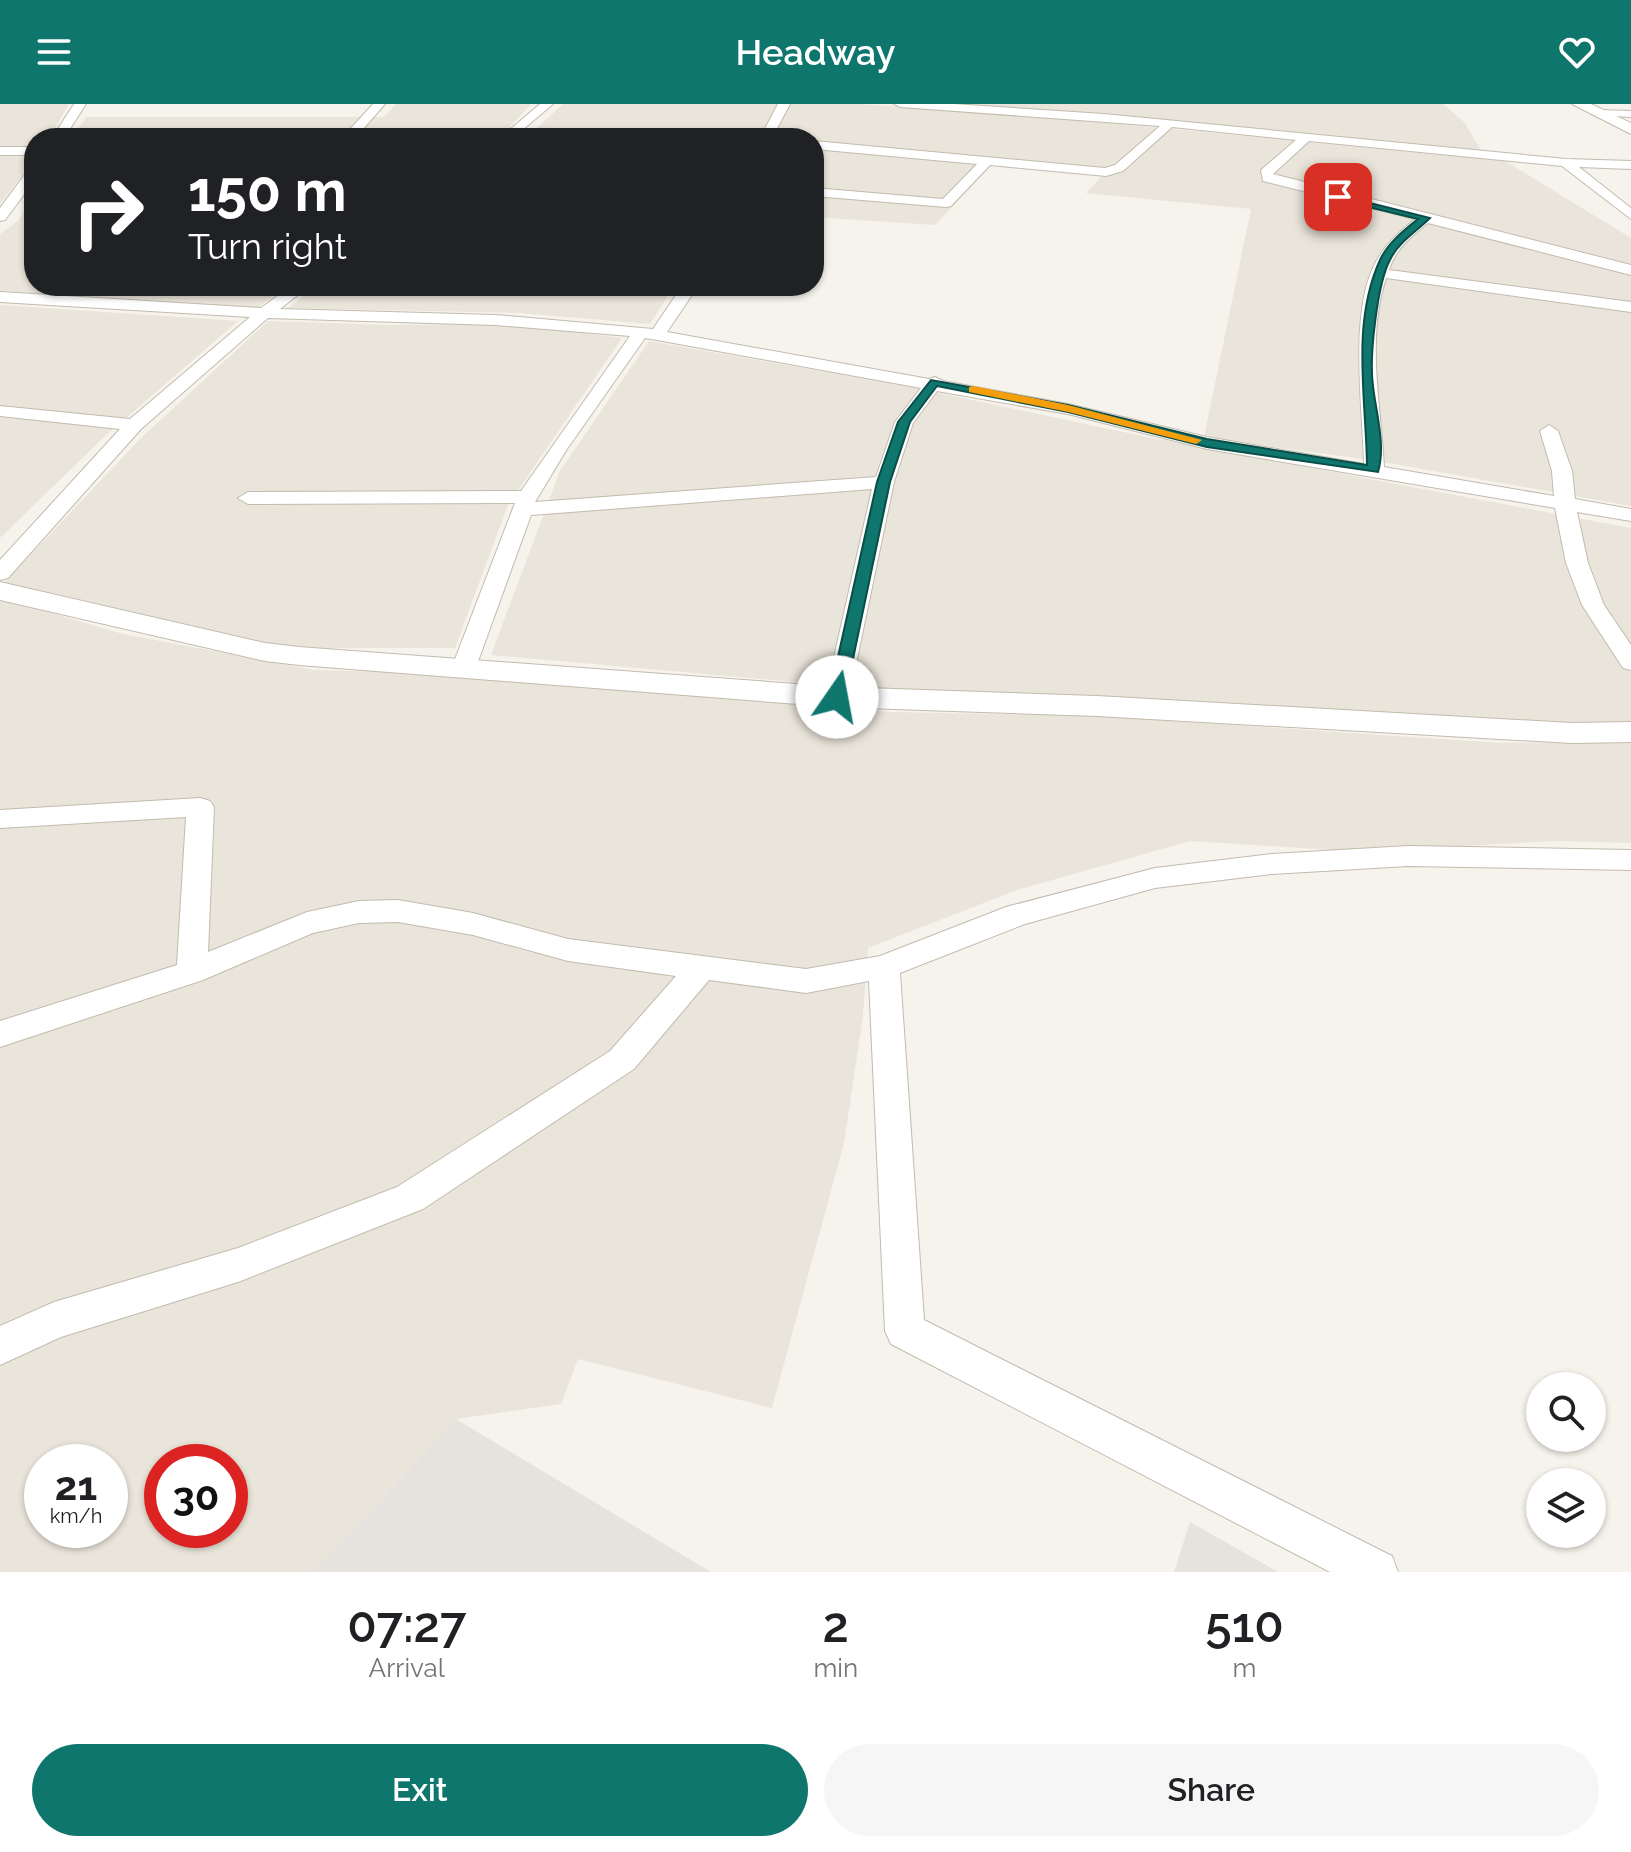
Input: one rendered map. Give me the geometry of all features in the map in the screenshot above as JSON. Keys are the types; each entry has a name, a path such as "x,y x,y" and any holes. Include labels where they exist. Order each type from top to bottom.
{"street":[{"path":"64,128 80,104"},
{"path":"357,128 379,104"},
{"path":"518,128 547,104"},
{"path":"771,128 784,104"},
{"path":"900,104 1104,117 1566,163 1631,165"},
{"path":"1104,117 1114,104"},
{"path":"1579,104 1631,129"},
{"path":"1600,113 1631,114"},
{"path":"824,146 1113,171 1170,123"},
{"path":"1306,137 1266,173 1268,178 1631,270"},
{"path":"0,151 24,151"},
{"path":"824,193 946,203 988,160"},
{"path":"1566,163 1631,215"},
{"path":"6,214 24,187"},
{"path":"1374,469 1372,415 1366,384 1373,293 1385,258 1425,218"},
{"path":"1380,273 1631,307"},
{"path":"0,573 134,425 287,296"},
{"path":"464,667 525,503 558,448 681,296"},
{"path":"0,297 264,313 496,320 649,333 935,382 1068,409 1207,443 1631,515"},
{"path":"837,697 884,482 904,422 935,382"},
{"path":"0,411 134,425"},
{"path":"1549,431 1562,471 1565,506 1577,563 1593,605 1631,663"},
{"path":"248,498 525,503 884,482"},
{"path":"0,591 265,652 837,697 1097,706 1572,733 1631,732"},
{"path":"0,819 200,807 192,972"},
{"path":"0,1034 192,972 307,923 359,912 398,911 473,924 568,950 806,981 884,967 1017,915 1155,878 1272,864 1408,856 1631,860"},
{"path":"884,967 905,1331 1376,1572"},
{"path":"0,1346 54,1321 238,1265 410,1198 622,1060 701,968"}],"shaded area":[{"path":"0,104 69,104 55,128 24,128 24,173 0,204"},
{"path":"396,104 531,104 509,128 79,128 86,117 384,117"},
{"path":"563,104 858,104 1016,114 1505,161 1631,238 1631,506 1377,461 1204,437 1251,209 1086,193 1104,174 993,164 935,225 824,218 824,128 537,128"},
{"path":"946,104 1443,104 1464,122 1481,150 1089,114"},
{"path":"24,211 24,293 0,291 0,234 18,221"},
{"path":"76,296 273,296 257,308"},
{"path":"304,296 668,296 650,324 521,313 288,308"},
{"path":"0,305 238,321 102,439 0,538"},
{"path":"268,321 469,324 546,328 622,338 508,505 455,648 283,648 58,594 3,584 140,439"},
{"path":"649,341 911,387 1147,437 1631,528 1631,722 1556,725 851,687 491,655 560,471"},
{"path":"0,598 123,634 314,670 469,674 892,712 1101,716 1501,743 1631,742 1631,843 1554,841 1363,852 1190,841 1017,890 868,948 863,1016 844,1143 772,1408 578,1359 561,1404 456,1419 313,1572 0,1572"},
{"path":"456,1419 711,1572 313,1572"},
{"path":"1190,1522 1278,1572 1174,1572"}],"slow traffic":[{"path":"973,390 1119,420 1196,440"}],"route":[{"path":"837,697 884,482 904,422 935,382 1119,420 1207,443 1374,469 1372,415 1366,384 1373,293 1385,258 1405,234 1425,218 1338,197"}]}
